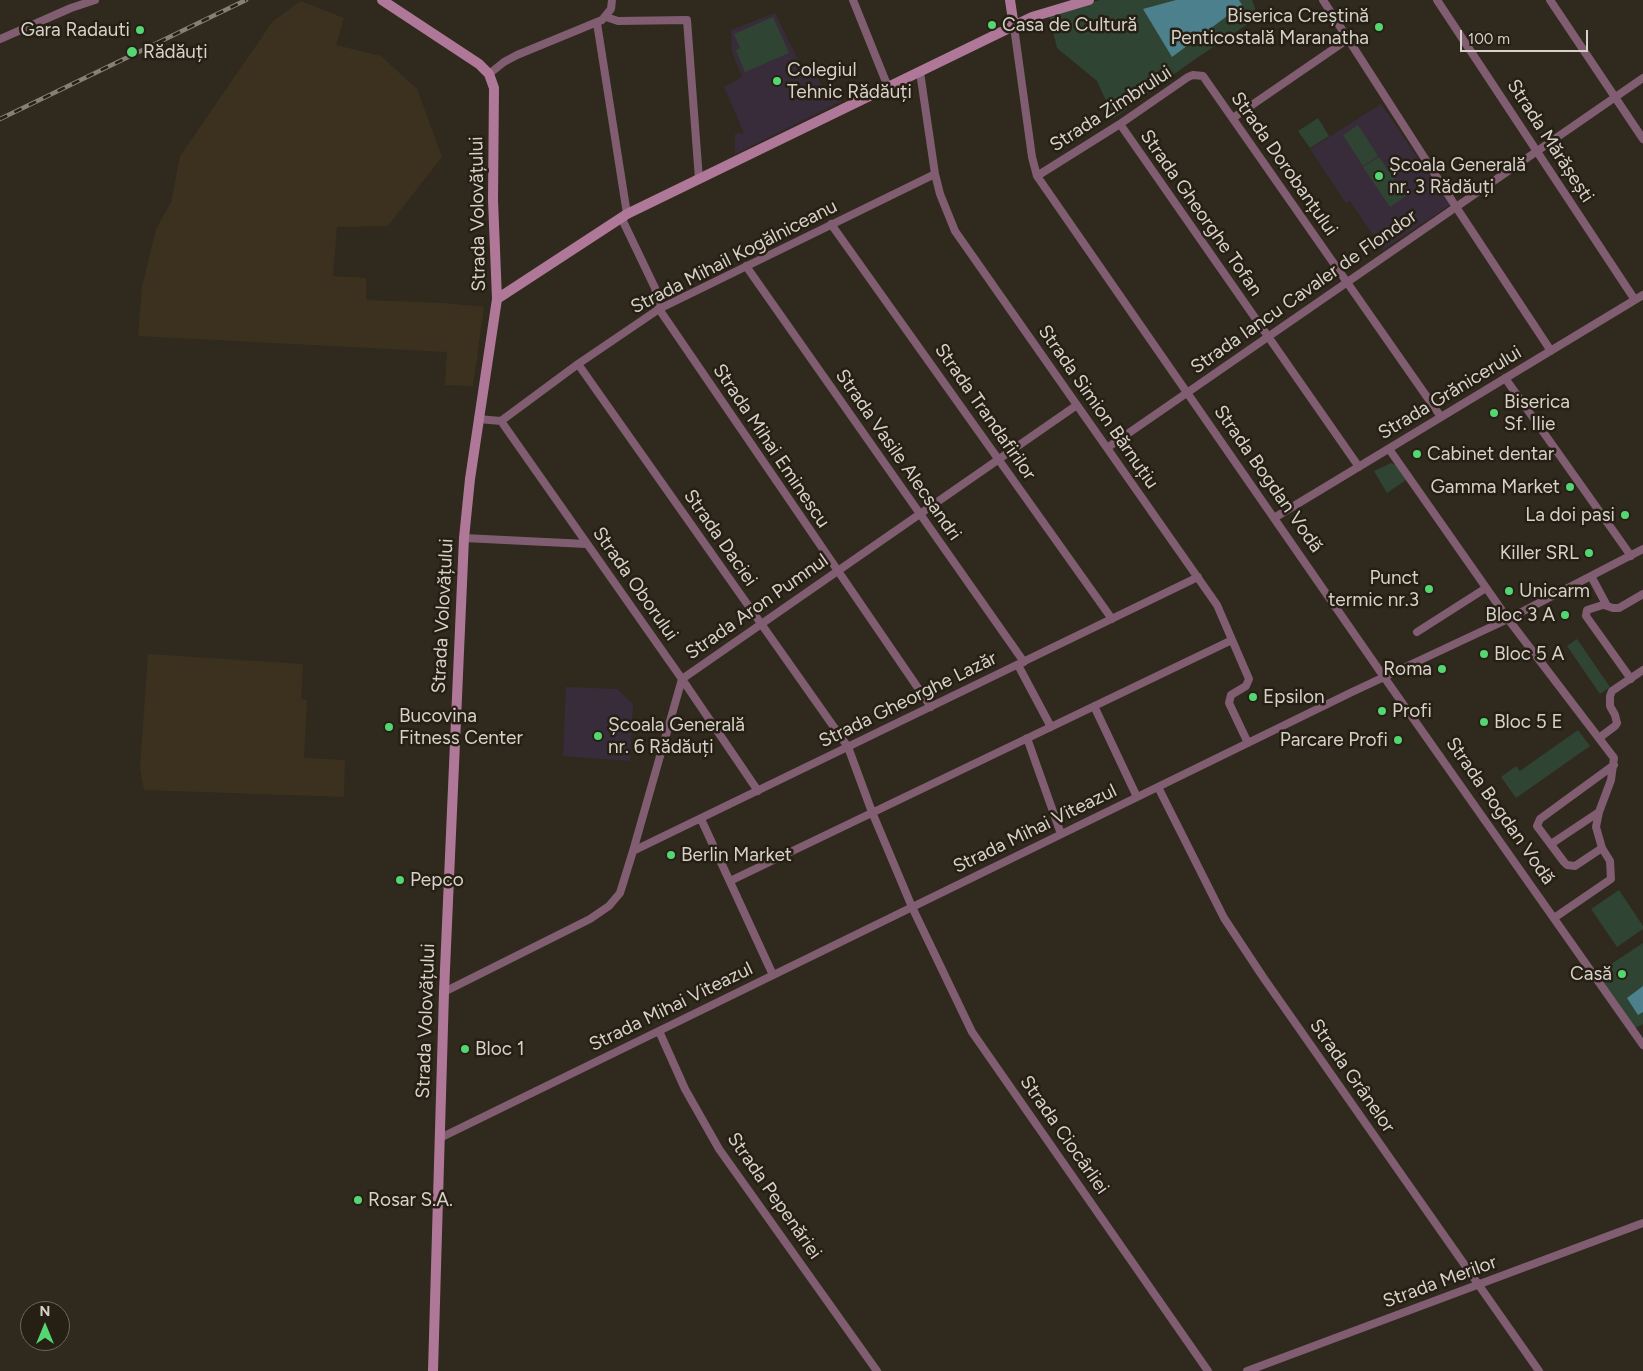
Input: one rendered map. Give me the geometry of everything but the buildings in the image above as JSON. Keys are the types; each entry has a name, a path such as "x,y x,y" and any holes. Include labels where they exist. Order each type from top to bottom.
{"main road":[{"name":"Strada Bogdan Vodă","path":"1010,0 1014,27"},
{"path":"497,299 624,216 1032,17 1088,0"},
{"path":"388,1 479,64 489,74"},
{"name":"Strada Volovățului","path":"433,1371 444,992 464,538 478,419 497,299 493,200 494,88 489,74"}],"street":[{"path":"0,39 95,0"},
{"path":"489,74 504,62 517,55 597,23 606,17 611,9 612,0"},
{"path":"853,0 888,87"},
{"path":"1323,0 1551,351"},
{"name":"Strada Mărășești","path":"1437,0 1635,300"},
{"path":"1550,0 1643,139"},
{"path":"606,17 618,20 687,20 699,179"},
{"name":"Strada Mihai Eminescu","path":"597,23 624,216 655,288 659,309 931,707"},
{"name":"Strada Bogdan Vodă","path":"1014,27 1032,157 1037,176 1643,1045"},
{"path":"1233,118 1348,39"},
{"name":"Strada Simion Bărnuțiu","path":"920,72 935,174 940,194 955,231 1217,604 1249,678 1246,686 1230,695 1229,703 1248,743"},
{"name":"Strada Zimbrului","path":"1037,176 1120,124 1188,77 1193,75 1204,76"},
{"name":"Strada Dorobanțului","path":"1204,76 1442,417"},
{"name":"Strada Iancu Cavaler de Flondor","path":"1107,448 1643,78"},
{"name":"Strada Gheorghe Tofan","path":"1120,124 1359,467"},
{"name":"Strada Mihail Kogălniceanu","path":"501,421 578,364 659,309 935,174"},
{"name":"Strada Trandafirilor","path":"831,224 1112,619"},
{"name":"Strada Vasile Alecsandri","path":"746,266 920,514 1021,663 1051,727"},
{"name":"Strada Grănicerului","path":"1274,518 1643,295"},
{"name":"Strada Daciei","path":"578,364 848,747 872,812"},
{"path":"1506,378 1631,556"},
{"name":"Strada Aron Pumnul","path":"444,992 590,919 609,906 620,893 682,679 1077,405"},
{"path":"478,419 501,421"},
{"name":"Strada Oborului","path":"501,421 758,791"},
{"path":"1389,449 1508,619 1614,758 1611,780 1596,826 1602,848 1610,861 1611,879 1554,918"},
{"path":"464,538 586,544"},
{"name":"Strada Mihai Viteazul","path":"440,1138 1384,676 1508,619 1643,549"},
{"path":"1590,576 1606,604 1604,605 1620,608 1643,594"},
{"name":"Strada Gheorghe Lazăr","path":"633,851 1198,577"},
{"path":"1417,632 1486,588"},
{"path":"1606,604 1587,610 1586,616 1631,679"},
{"path":"730,881 1232,640"},
{"path":"1599,738 1617,723 1616,715 1610,706 1612,691 1643,670"},
{"path":"1094,706 1136,798"},
{"path":"1027,738 1061,834"},
{"path":"1602,848 1575,866 1571,865 1564,862 1552,844 1538,829 1538,826 1540,819 1614,765"},
{"name":"Strada Grânelor","path":"1158,787 1224,918 1539,1371"},
{"name":"Strada Ciocârliei","path":"872,812 912,907 972,1032 1208,1371"},
{"path":"1552,844 1599,812"},
{"path":"701,818 773,975"},
{"name":"Strada Pepenăriei","path":"659,1031 685,1089 719,1149 877,1371"},
{"name":"Strada Merilor","path":"1247,1371 1643,1223"}],"shaded area":[{"path":"301,1 344,18 336,45 381,56 417,89 442,157 388,226 337,227 333,276 366,278 366,298 368,300 443,303 484,307 473,386 445,385 447,352 138,336 142,287 156,229 171,202 180,156 273,21"},
{"name":"Colegiul Tehnic Rădăuți","path":"775,13 803,70 812,66 823,89 834,84 842,101 735,154 735,134 744,133 724,87 742,77 732,52 731,30"},
{"name":"Școala Generală nr. 3 Rădăuți","path":"1381,104 1450,205 1383,250 1350,201 1346,203 1310,149"},
{"path":"148,654 303,664 301,699 307,700 304,758 345,760 344,797 144,790 140,768"},
{"name":"Școala Generală nr. 6 Rădăuți","path":"566,687 617,689 633,704 630,761 563,756"}],"green space":[{"path":"1100,0 1252,0 1258,17 1191,62 1114,118 1097,81 1057,48 1049,16"},
{"path":"773,17 789,53 745,72 736,50 749,44 740,48 734,34"},
{"path":"1318,118 1329,136 1310,148 1298,131"},
{"path":"1358,125 1378,156 1363,166 1343,135"},
{"path":"1379,157 1406,196 1390,207 1363,167"},
{"path":"1391,463 1396,465 1406,480 1387,493 1374,471"},
{"path":"1577,639 1610,687 1600,694 1567,646"},
{"path":"1578,730 1590,746 1516,798 1501,777 1516,766 1520,771"},
{"path":"1619,890 1643,926 1643,929 1617,947 1591,909"},
{"path":"1643,943 1643,1024 1635,1028 1596,974"}],"water":[{"path":"1176,0 1239,0 1242,5 1172,57 1143,9"},
{"path":"1643,986 1643,1012 1638,1015 1627,998"}],"railway":[{"path":"0,119 246,0"}],"place":[{"name":"Casa de Cultură","path":"992,25"},
{"name":"Biserica Creștină Penticostală Maranatha","path":"1379,27"},
{"name":"Gara Radauti","path":"140,30"},
{"name":"Rădăuți","path":"132,52"},
{"name":"Colegiul Tehnic Rădăuți","path":"777,81"},
{"name":"Școala Generală nr. 3 Rădăuți","path":"1379,176"},
{"name":"Biserica Sf. Ilie","path":"1494,413"},
{"name":"Cabinet dentar","path":"1417,454"},
{"name":"Gamma Market","path":"1570,487"},
{"name":"La doi pasi","path":"1625,515"},
{"name":"Killer SRL","path":"1589,553"},
{"name":"Punct termic nr.3","path":"1429,589"},
{"name":"Unicarm","path":"1509,591"},
{"name":"Bloc 3 A","path":"1565,615"},
{"name":"Bloc 5 A","path":"1484,654"},
{"name":"Roma","path":"1442,669"},
{"name":"Epsilon","path":"1253,697"},
{"name":"Profi","path":"1382,711"},
{"name":"Bloc 5 E","path":"1484,722"},
{"name":"Bucovina Fitness Center","path":"389,727"},
{"name":"Școala Generală nr. 6 Rădăuți","path":"598,736"},
{"name":"Parcare Profi","path":"1398,740"},
{"name":"Berlin Market","path":"671,855"},
{"name":"Pepco","path":"400,880"},
{"name":"Casă","path":"1622,974"},
{"name":"Bloc 1","path":"465,1049"},
{"name":"Rosar S.A.","path":"358,1200"}]}
